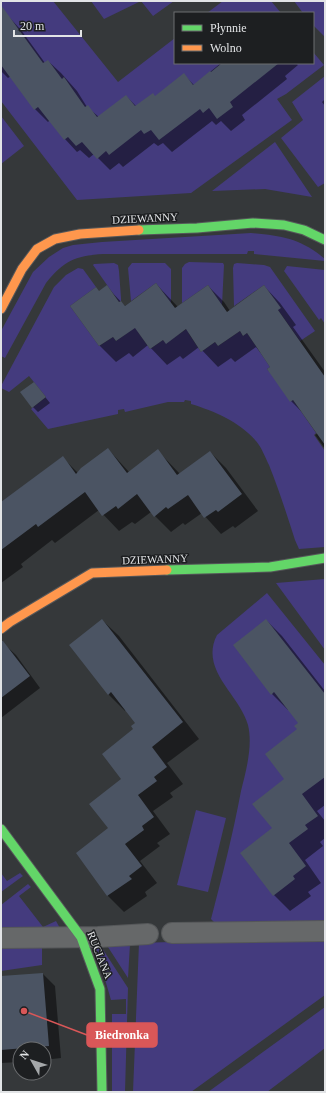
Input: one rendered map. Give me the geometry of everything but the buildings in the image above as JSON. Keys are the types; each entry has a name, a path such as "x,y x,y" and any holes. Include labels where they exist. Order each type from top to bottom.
{"street":[{"name":"DZIEWANNY","path":"1,309 22,270 37,249 55,239 80,234 197,228 253,222 284,225 304,230 325,240"},
{"name":"DZIEWANNY","path":"1,629 10,622 92,573 270,567 325,558"},
{"name":"RUCIANA","path":"1,829 36,874 81,937 100,989 102,1092"},
{"path":"172,933 325,931"},
{"path":"1,938 98,937 148,934"}],"shaded area":[{"path":"1,1 53,1 118,82 174,39 174,64 314,64 314,53 324,65 286,94 277,99 292,120 191,193 77,200 1,101"},
{"path":"91,1 141,1 104,19"},
{"path":"141,1 174,1 153,16"},
{"path":"223,1 271,1 280,12 208,12"},
{"path":"294,1 325,1 325,37 314,26 314,12 302,12"},
{"path":"325,76 325,183 318,187 281,138 303,120 292,102"},
{"path":"1,116 24,146 1,164"},
{"path":"275,142 312,197 265,189 212,191"},
{"path":"251,233 272,235 299,242 316,252 325,259 325,261 254,254 254,251 248,251 247,254 103,254 77,258 58,269 46,283 5,358 1,356 1,331 33,272 49,257 63,248 73,245 102,242"},
{"path":"189,262 223,263 222,305 208,285 182,303 182,268"},
{"path":"114,263 118,265 119,271 121,301 119,302 93,265"},
{"path":"132,263 165,263 171,269 171,303 156,283 131,301 128,268"},
{"path":"234,264 264,265 270,267 315,331 300,341 278,310 264,285 234,306 233,268"},
{"path":"287,266 325,270 325,324 321,318 319,320 284,271"},
{"path":"78,268 83,269 96,287 70,306 99,346 113,337 116,341 137,326 138,332 150,349 163,340 166,343 188,328 189,334 201,352 215,342 218,346 240,331 243,336 247,333 270,367 267,369 293,400 316,433 314,435 325,451 325,547 299,549 273,474 262,450 250,434 226,418 191,404 191,401 185,400 184,402 168,402 125,412 124,409 118,410 118,414 48,429 31,409 46,397 29,376 9,392 1,388 54,287 66,275"},
{"path":"325,579 325,650 276,583"},
{"path":"267,593 325,665 325,923 217,925 211,919 247,767 250,741 248,725 244,714 217,671 213,660 213,648 217,635"},
{"path":"196,810 226,818 208,892 177,885"},
{"path":"1,873 7,881 20,873 23,876 1,892"},
{"path":"28,884 31,887 19,896 43,927 56,921 61,930 1,931 1,905"},
{"path":"325,937 325,995 191,1092 133,1092 139,943"},
{"path":"106,944 130,944 128,978"},
{"path":"95,945 100,945 128,988 125,1092 112,1092 112,1014 126,1014 126,999 111,1000"},
{"path":"42,946 42,965 1,971 1,947"},
{"path":"325,1007 325,1048 267,1092 208,1092"}],"traffic: fast":[{"path":"139,230 197,228 253,223 284,225 304,230 325,240"},
{"path":"167,570 270,567 325,558"},
{"path":"1,829 81,937 100,989 102,1092"}],"traffic: slow":[{"path":"1,309 22,269 37,249 55,239 80,234 139,230"},
{"path":"1,629 10,622 92,573 167,570"}],"place":[{"name":"Biedronka","path":"24,1011"}]}
